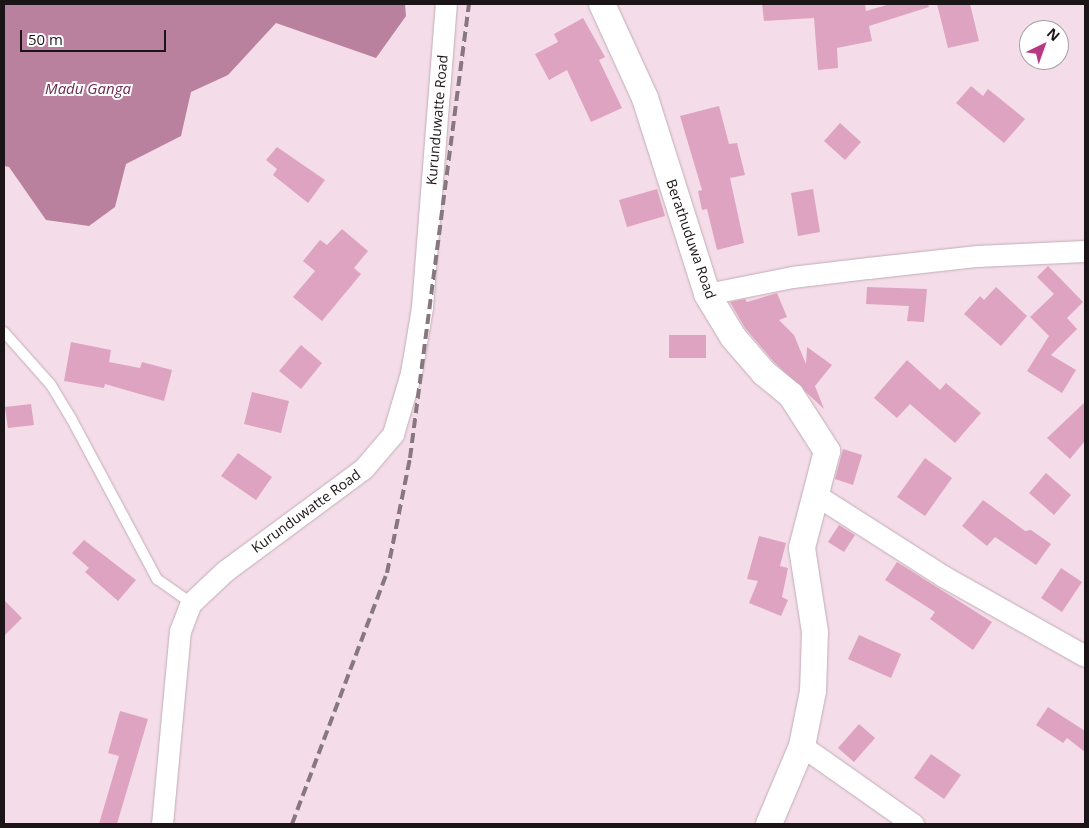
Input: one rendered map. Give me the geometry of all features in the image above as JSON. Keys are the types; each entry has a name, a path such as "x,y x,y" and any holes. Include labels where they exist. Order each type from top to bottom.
{"street":[{"name":"Kurunduwatte Road","path":"162,824 180,631 191,603 225,571 364,468 393,434 411,373 422,307 446,4"},
{"name":"Berathuduwa Road","path":"602,4 645,98 707,294 733,337 764,373 791,394 827,451 802,548 815,632 813,691 802,746 769,824"},
{"path":"707,294 792,277 868,268 977,256 1085,251"},
{"path":"816,495 943,576 1085,656"},
{"path":"802,746 913,824"}],"lane":[{"path":"4,332 51,385 72,418 156,579 191,603"}],"water":[{"name":"Madu Ganga","path":"4,4 405,4 406,16 376,58 276,23 228,75 191,92 181,136 126,164 115,207 89,226 46,220 9,167 4,166"}],"building":[{"path":"762,4 865,4 866,11 890,4 928,4 929,7 869,26 872,41 837,48 838,68 818,70 814,18 764,21"},
{"path":"937,4 970,4 979,41 948,48"},
{"path":"583,18 605,57 599,60 622,108 591,122 567,70 549,80 535,54 558,42 554,34"},
{"path":"971,86 983,96 988,89 1025,119 1004,143 956,103"},
{"path":"719,106 729,144 737,143 745,175 730,178 744,243 717,250 707,209 702,210 698,191 702,190 680,116"},
{"path":"840,123 861,142 845,160 824,141"},
{"path":"277,147 325,180 308,203 273,175 277,169 266,160"},
{"path":"657,189 665,216 627,227 619,200"},
{"path":"813,189 820,232 798,236 791,193"},
{"path":"342,229 368,251 354,268 361,274 322,321 293,297 315,271 303,261 320,240 327,245"},
{"path":"1048,266 1083,302 1067,318 1077,329 1051,355 1076,370 1062,393 1027,371 1049,336 1030,317 1054,294 1037,277"},
{"path":"867,287 927,289 924,322 907,321 909,306 866,304"},
{"path":"996,287 1027,316 1001,346 964,314 980,296 984,300"},
{"path":"777,293 787,317 779,320 794,335 806,364 807,347 832,365 815,386 824,409 774,362 745,328 730,302 745,299 747,302"},
{"path":"669,335 706,335 706,358 669,358"},
{"path":"71,342 111,350 109,362 140,368 142,362 172,370 164,401 105,384 104,388 64,381"},
{"path":"301,345 322,363 301,389 279,371"},
{"path":"907,360 940,390 946,383 981,413 955,443 910,404 897,418 874,398"},
{"path":"252,392 289,401 281,433 244,424"},
{"path":"1085,402 1085,441 1070,459 1047,438"},
{"path":"31,404 34,425 8,428 5,407"},
{"path":"843,449 862,455 853,485 835,479"},
{"path":"238,453 272,477 256,500 221,476"},
{"path":"925,458 952,478 925,516 897,497"},
{"path":"1046,473 1071,495 1054,515 1029,493"},
{"path":"983,500 1025,531 1031,530 1051,544 1036,565 995,537 987,546 962,526"},
{"path":"839,525 855,535 844,552 828,542"},
{"path":"759,536 786,543 780,566 788,568 782,597 788,600 781,616 749,603 758,581 747,579"},
{"path":"84,540 136,580 118,601 85,572 89,568 72,553"},
{"path":"897,562 992,622 973,650 930,619 935,612 885,580"},
{"path":"1061,568 1082,582 1062,612 1041,598"},
{"path":"4,600 22,618 4,636"},
{"path":"859,635 901,654 891,678 848,659"},
{"path":"1048,707 1085,731 1085,752 1067,738 1063,743 1036,725"},
{"path":"120,711 148,719 117,824 99,824 119,756 108,753"},
{"path":"859,724 875,738 854,762 838,748"},
{"path":"931,754 961,775 944,799 914,778"}],"railway":[{"path":"292,824 387,573 410,458 469,4"}]}
